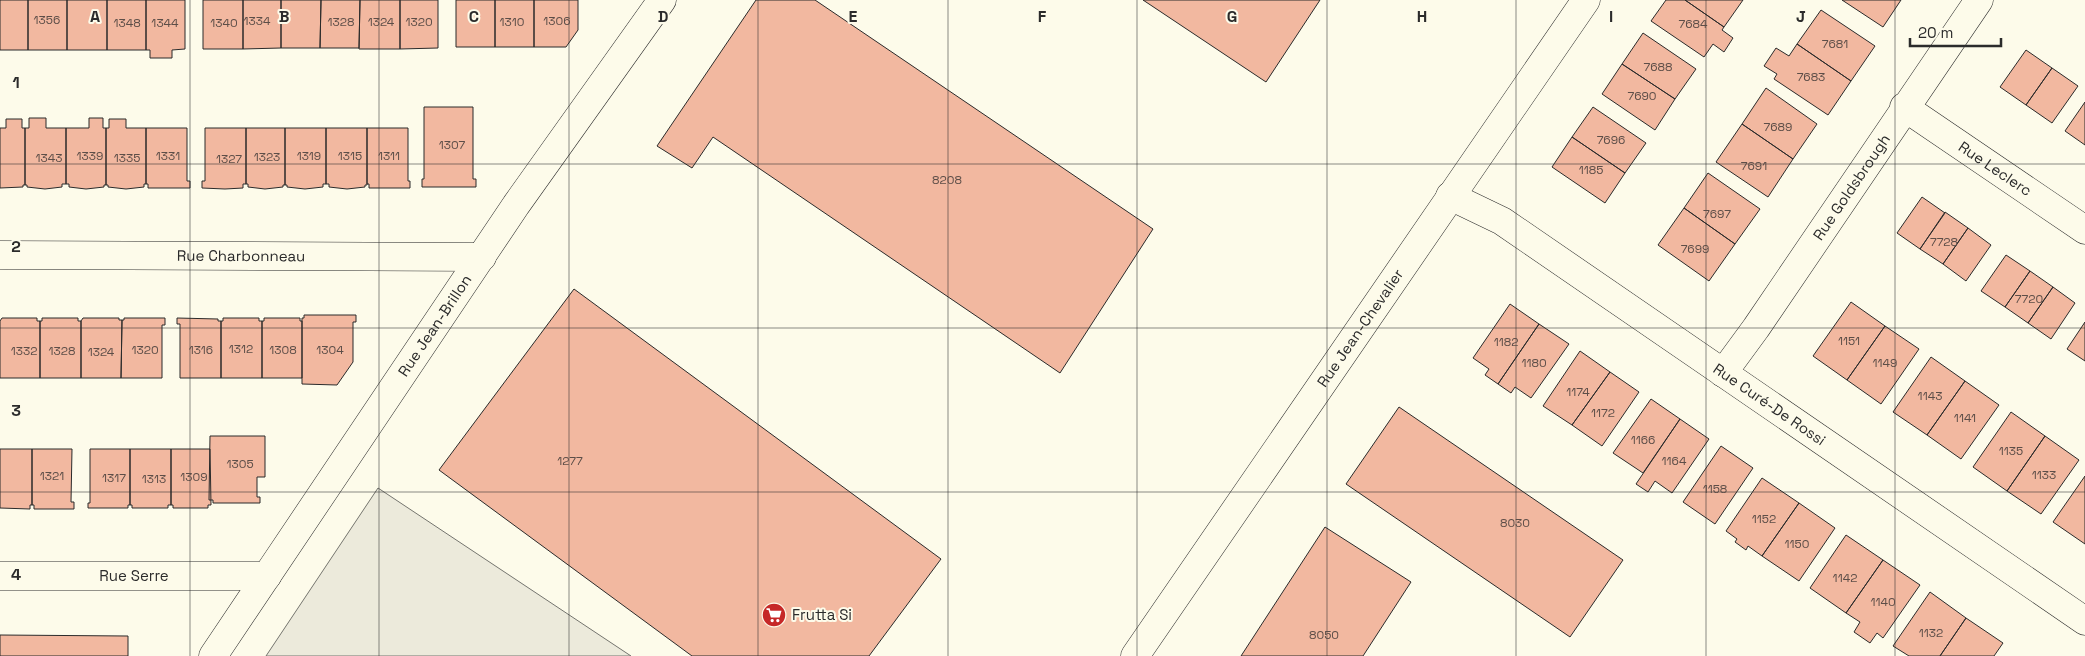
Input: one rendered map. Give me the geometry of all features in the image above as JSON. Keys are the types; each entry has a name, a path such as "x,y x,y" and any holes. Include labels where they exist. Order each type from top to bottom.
{"street":[{"name":"Rue Jean-Brillon","path":"213,656 516,205 662,0"},
{"name":"Rue Jean-Chevalier","path":"1135,656 1586,0"},
{"name":"Rue Goldsbrough","path":"1723,373 1756,328 1904,107 1979,0"},
{"name":"Rue Leclerc","path":"1904,107 2085,230"},
{"name":"Rue Curé-De Rossi","path":"1450,196 1502,221 2085,621"},
{"name":"Rue Charbonneau","path":"0,255 482,257"},
{"name":"Rue Serre","path":"0,576 267,576"}],"shaded area":[{"path":"378,488 631,656 266,656"}],"building":[{"path":"0,0 28,0 28,50 0,50"},
{"path":"28,0 67,0 67,50 28,50"},
{"path":"67,0 107,0 107,50 67,50"},
{"path":"107,0 146,0 146,50 107,50"},
{"path":"146,0 185,0 185,49 172,50 172,58 150,58 150,50 146,50"},
{"path":"203,0 243,0 243,49 203,49"},
{"path":"243,0 281,0 281,48 243,49"},
{"path":"281,0 321,0 320,48 281,48"},
{"path":"321,0 360,0 359,48 320,48"},
{"path":"360,0 400,0 400,49 359,49"},
{"path":"400,0 438,0 438,48 400,49"},
{"path":"456,0 495,0 495,47 456,47"},
{"path":"495,0 534,0 534,47 495,47"},
{"path":"534,0 578,0 578,30 566,47 534,47"},
{"path":"756,0 815,0 1153,229 1060,373 713,137 692,168 657,146"},
{"path":"1143,0 1320,0 1266,82"},
{"path":"1666,0 1685,0 1724,27 1722,30 1733,38 1724,52 1713,44 1704,57 1651,21"},
{"path":"1685,0 1743,0 1724,27"},
{"path":"1842,0 1901,0 1883,27"},
{"path":"1821,10 1875,46 1851,81 1797,44"},
{"path":"1643,33 1696,69 1675,99 1622,64"},
{"path":"1797,44 1851,81 1828,115 1774,79 1777,74 1764,66 1776,48 1789,56"},
{"path":"2026,50 2052,68 2026,105 2000,87"},
{"path":"1622,64 1675,99 1655,130 1602,94"},
{"path":"2052,68 2078,86 2052,123 2026,105"},
{"path":"1766,88 1817,124 1793,159 1742,124"},
{"path":"2085,102 2085,145 2065,131"},
{"path":"424,107 473,107 473,179 476,179 476,187 422,187 422,179 424,179"},
{"path":"1593,107 1646,143 1625,173 1572,137"},
{"path":"29,118 46,118 46,128 66,128 66,184 62,184 62,187 45,189 27,187 25,185 25,128 29,128"},
{"path":"89,118 103,118 103,128 106,128 106,185 104,187 86,189 69,187 69,184 66,184 66,128 89,128"},
{"path":"6,119 22,119 22,128 25,128 25,185 23,187 0,188 0,128 6,128"},
{"path":"109,119 126,119 126,128 146,128 146,184 144,184 144,187 126,189 108,187 106,185 106,128 109,128"},
{"path":"1742,124 1793,159 1768,197 1716,162"},
{"path":"146,128 187,128 187,181 190,181 190,188 148,188 148,184 146,184"},
{"path":"205,128 246,128 246,184 243,184 243,188 202,188 202,181 205,181"},
{"path":"246,128 285,128 285,185 283,187 265,189 248,187 248,184 246,184"},
{"path":"285,128 326,128 326,184 323,184 323,187 305,189 287,187 285,185"},
{"path":"326,128 367,128 367,185 365,187 347,189 329,187 329,184 326,184"},
{"path":"367,128 408,128 408,181 410,181 410,188 369,188 369,184 367,184"},
{"path":"1572,137 1625,173 1605,203 1552,167"},
{"path":"1708,173 1760,209 1735,244 1684,208"},
{"path":"1922,197 1945,213 1920,249 1897,233"},
{"path":"1684,208 1735,244 1709,281 1658,245"},
{"path":"1945,212 1968,228 1943,264 1920,249"},
{"path":"1968,228 1991,245 1966,281 1943,264"},
{"path":"2006,255 2030,271 2005,307 1981,291"},
{"path":"2030,271 2053,287 2028,323 2005,307"},
{"path":"2053,287 2075,303 2051,339 2028,323"},
{"path":"574,289 941,559 869,656 692,656 439,470"},
{"path":"1851,302 1885,326 1847,380 1813,356"},
{"path":"1510,304 1539,324 1498,384 1485,375 1489,369 1473,358"},
{"path":"304,315 356,315 356,322 353,322 353,362 337,385 302,384 302,318 304,318"},
{"path":"2,318 37,318 37,321 40,321 40,378 0,378 0,321"},
{"path":"42,318 78,318 78,321 81,321 81,378 40,378 40,321 42,321"},
{"path":"83,318 119,318 119,320 122,320 121,378 81,378 81,321"},
{"path":"124,318 165,318 165,325 162,325 162,378 121,378 122,320"},
{"path":"177,318 218,319 218,321 221,321 221,378 180,378 180,324 177,324"},
{"path":"223,318 259,318 259,321 262,321 262,378 221,378 221,321 223,321"},
{"path":"264,318 300,318 300,321 302,321 302,378 262,378 262,321 264,321"},
{"path":"2085,322 2085,361 2067,349"},
{"path":"1539,324 1569,344 1531,398 1515,387 1511,393 1498,384"},
{"path":"1885,326 1919,349 1881,404 1847,380"},
{"path":"1580,351 1610,372 1572,425 1543,406"},
{"path":"1931,357 1965,381 1927,435 1893,412"},
{"path":"1610,372 1639,392 1602,446 1572,425"},
{"path":"1965,381 1999,405 1961,459 1927,435"},
{"path":"1651,399 1680,419 1643,473 1613,453"},
{"path":"1399,407 1623,560 1570,637 1346,484"},
{"path":"2011,412 2045,436 2007,491 1973,467"},
{"path":"1680,419 1709,439 1672,493 1655,481 1648,492 1636,484"},
{"path":"210,436 265,436 265,477 257,477 257,497 260,497 260,503 213,503 213,500 209,500"},
{"path":"2045,436 2079,460 2041,514 2007,491"},
{"path":"1721,446 1753,468 1715,524 1683,502"},
{"path":"0,449 32,449 32,505 30,505 30,509 0,508"},
{"path":"32,449 72,449 71,502 74,502 74,509 34,509 34,505 32,505"},
{"path":"90,449 130,449 130,505 128,505 128,508 88,508 88,503 90,503"},
{"path":"130,449 171,449 171,505 168,505 168,508 132,508 132,505 130,505"},
{"path":"171,449 210,449 211,505 208,505 208,508 173,508 173,505 171,505"},
{"path":"2085,476 2085,544 2053,522"},
{"path":"1762,478 1799,503 1762,556 1748,546 1746,550 1735,542 1737,539 1726,531"},
{"path":"1799,503 1835,528 1799,581 1762,556"},
{"path":"1325,527 1411,582 1363,656 1241,656"},
{"path":"1846,535 1883,560 1846,613 1810,588"},
{"path":"1883,560 1920,585 1883,638 1877,633 1870,643 1854,632 1860,622 1846,613"},
{"path":"1930,592 1966,618 1940,656 1909,656 1893,646"},
{"path":"1966,618 2003,643 1994,656 1940,656"},
{"path":"0,635 128,636 128,656 0,656"}],"place":[{"name":"Frutta Si","path":"774,615"}]}
